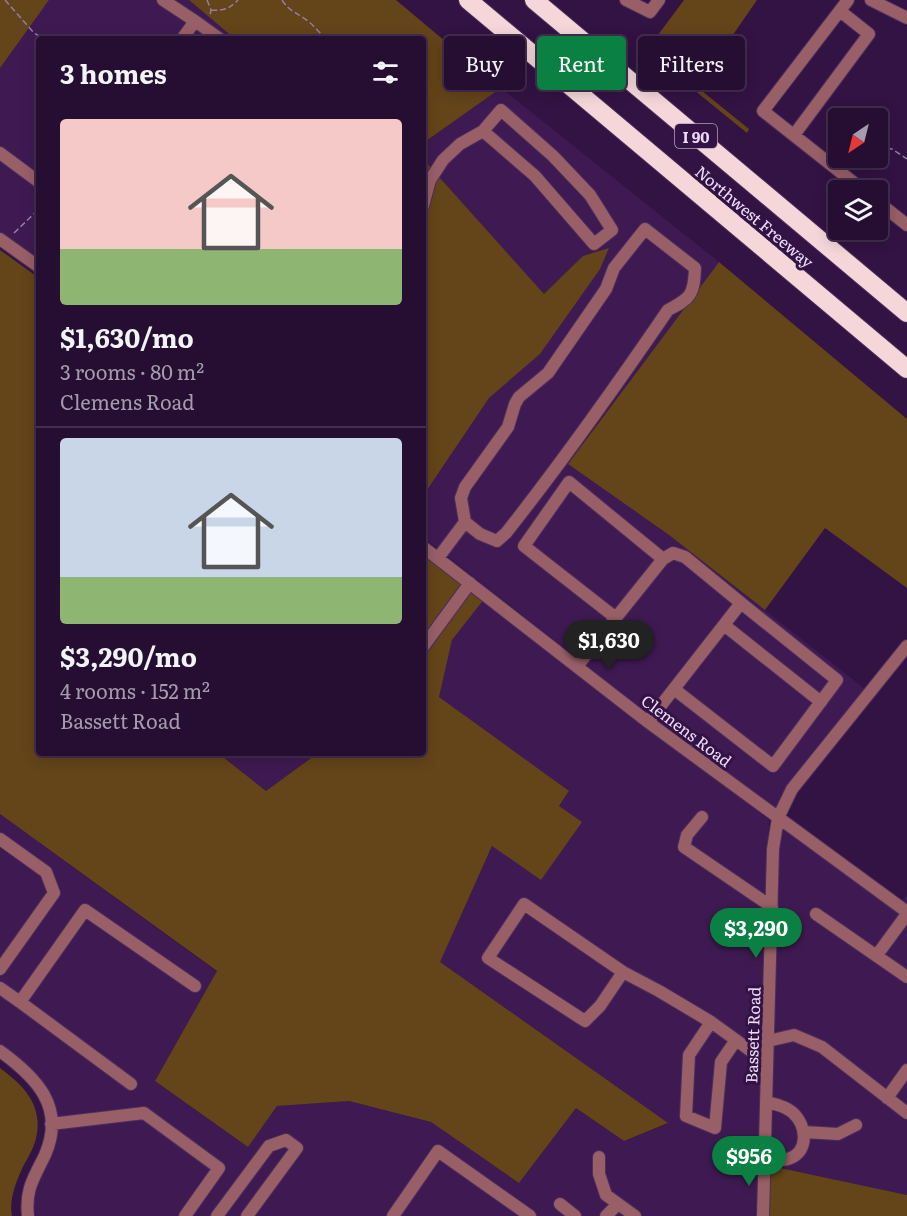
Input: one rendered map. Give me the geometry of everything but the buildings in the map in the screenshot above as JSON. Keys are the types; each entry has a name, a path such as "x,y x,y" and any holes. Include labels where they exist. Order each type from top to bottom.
{"highway":[{"name":"Northwest Freeway","path":"468,0 907,369"},
{"name":"Northwest Freeway","path":"534,0 907,313"}],"street":[{"path":"163,0 216,36"},
{"path":"626,0 650,12 659,0"},
{"path":"848,0 764,111 850,180"},
{"path":"871,0 907,18"},
{"path":"794,135 868,34 840,11"},
{"path":"186,36 200,25"},
{"path":"426,195 430,180 443,160 460,144 483,131 501,110 553,156 590,195 612,230 594,244 534,176 483,131"},
{"path":"0,153 36,180"},
{"path":"888,210 907,225"},
{"path":"438,558 465,522 461,498 465,487 508,427 519,397 548,372 606,289 614,268 645,229 694,268 694,286 686,301 668,310 598,412 506,533 497,541 480,534 465,522"},
{"path":"0,239 36,265"},
{"path":"616,618 524,546 569,482 663,559"},
{"name":"Clemens Road","path":"426,549 578,665 648,722 907,913"},
{"path":"578,665 663,559 673,553 685,557 837,680 773,766 674,689"},
{"path":"426,643 470,583"},
{"path":"648,722 741,603"},
{"path":"724,625 821,702"},
{"name":"Bassett Road","path":"763,1216 773,849 778,819 792,789 907,646"},
{"path":"702,816 687,835 684,847 772,907"},
{"path":"0,839 46,872 54,893 0,969"},
{"path":"623,972 600,1006 585,1021 488,958 524,904 623,972 659,990 711,1022 767,1063"},
{"path":"20,1002 85,910 195,986"},
{"path":"877,955 907,913"},
{"path":"816,914 907,977"},
{"path":"0,988 132,1084"},
{"path":"711,1022 689,1055 686,1116 715,1128 721,1062 736,1041"},
{"path":"768,1041 794,1035 822,1047 907,1113"},
{"path":"0,1052 28,1073 39,1085 46,1098 51,1124 49,1143 28,1193 28,1216"},
{"path":"887,1098 907,1070"},
{"path":"765,1160 786,1160 793,1156 803,1143 804,1132 801,1122 792,1112 766,1102"},
{"path":"51,1124 144,1113 219,1168 185,1216"},
{"path":"804,1132 838,1134 855,1125"},
{"path":"217,1216 269,1146 286,1140 297,1148 247,1216"},
{"path":"393,1216 438,1151 530,1216"},
{"path":"599,1157 599,1174 606,1195 635,1216"},
{"path":"561,1204 575,1216"},
{"path":"606,1216 618,1204"}],"path":[{"path":"5,0 38,36"},
{"path":"200,25 210,18 211,10 207,0"},
{"path":"211,10 223,11 238,0"},
{"path":"282,0 288,10 309,22 324,36"},
{"path":"888,148 907,159"},
{"path":"13,235 17,228 36,212"}],"shaded area":[{"path":"0,0 49,0 0,68"},
{"path":"49,0 189,0 231,36 36,36 36,258 0,233 0,68"},
{"path":"189,0 396,0 444,40 444,90 498,90 426,141 426,36 231,36"},
{"path":"684,0 757,0 732,36 657,36"},
{"path":"498,90 504,90 719,262 568,464 669,535 874,696 798,791 783,819 426,539 426,492 489,398 540,354 565,318 426,162 426,141"},
{"path":"694,90 701,90 749,129 747,133"},
{"path":"426,162 544,294 583,256 609,248 600,269 540,354 489,398 426,492"},
{"path":"0,250 36,276 36,756 222,756 266,791 314,756 426,756 426,555 485,598 452,640 439,697 569,791 559,806 582,822 541,880 492,846 440,962 668,1123 624,1141 576,1108 519,1183 431,1122 349,1101 277,1106 248,1147 155,1081 217,971 0,814"},
{"path":"719,262 907,419 907,588 825,528 765,610 669,535 568,464"},
{"path":"485,598 769,820 758,1216 36,1216 33,1203 40,1178 57,1141 56,1116 50,1094 28,1069 0,1046 0,814 217,972 155,1081 248,1147 277,1106 349,1101 431,1122 519,1183 576,1108 624,1141 667,1124 439,962 493,845 559,806 569,792 439,697 452,640"},
{"path":"222,756 314,756 266,791"},
{"path":"780,825 897,908 907,894 907,1195 771,1166"},
{"path":"0,1068 18,1083 31,1099 37,1119 35,1142 13,1193 12,1216 0,1216"},
{"path":"771,1166 907,1195 907,1216 769,1216"}]}
